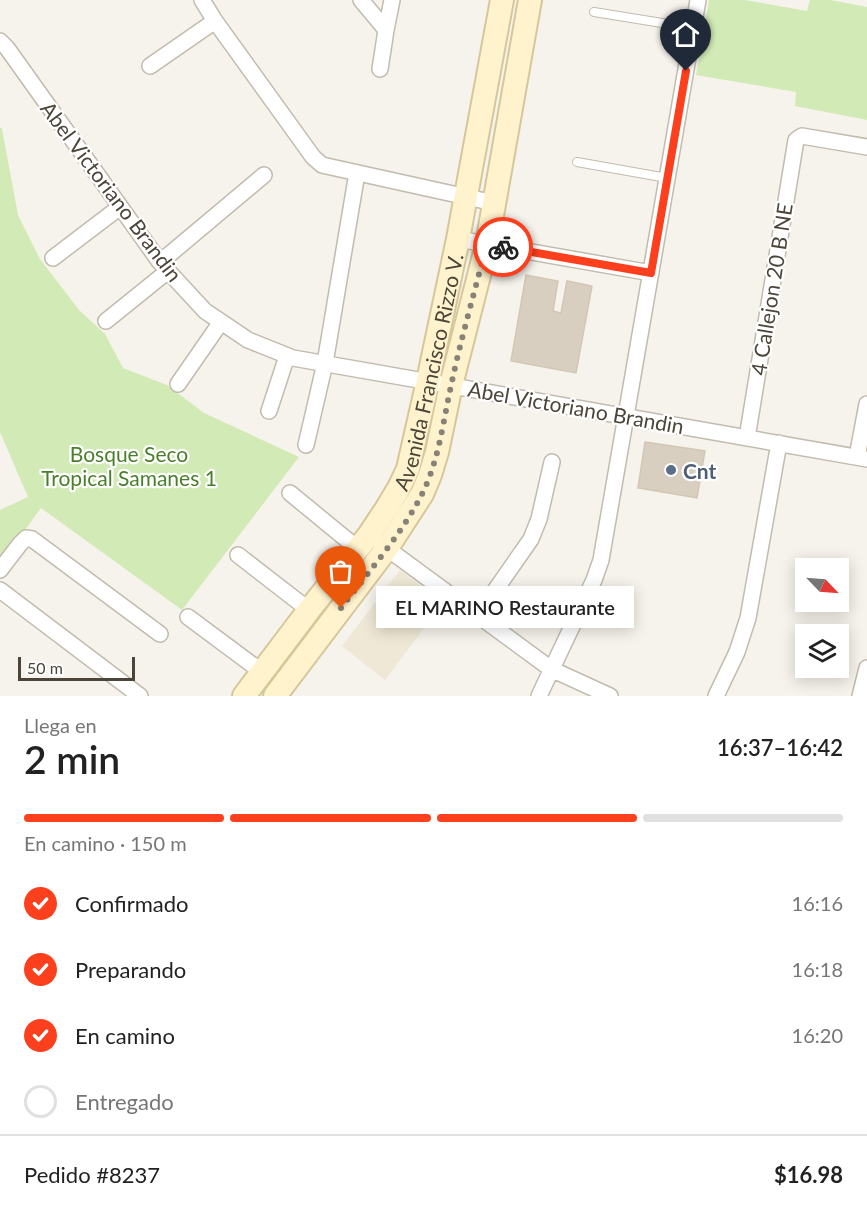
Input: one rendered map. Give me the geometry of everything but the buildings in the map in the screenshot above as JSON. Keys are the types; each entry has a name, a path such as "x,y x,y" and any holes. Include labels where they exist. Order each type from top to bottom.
{"main road":[{"name":"Avenida Francisco Rizzo V.","path":"244,696 387,508 408,469 429,381 458,239 502,0"},
{"name":"Avenida Francisco Rizzo V.","path":"275,696 387,548 412,511 430,475 487,243 530,0"}],"street":[{"path":"201,0 313,157 322,165 494,203"},
{"path":"361,0 386,30"},
{"path":"380,69 392,0"},
{"path":"539,696 594,580 601,560 698,0"},
{"path":"150,66 215,21"},
{"name":"Abel Victoriano Brandin","path":"0,41 163,266 205,311 248,340 287,356 862,458"},
{"name":"4 Callejon 20 B NE","path":"747,438 796,140 802,136 867,147"},
{"path":"306,445 325,363 357,173"},
{"path":"106,321 163,266 170,254 264,175"},
{"path":"53,258 120,207"},
{"path":"458,239 651,273"},
{"path":"178,384 221,322"},
{"path":"269,411 287,356"},
{"path":"862,458 867,404"},
{"path":"716,696 736,652 748,618 779,444"},
{"path":"478,615 531,539 539,519 552,462"},
{"path":"290,493 363,541 387,548 551,669 610,696"},
{"path":"0,570 26,538 32,539 160,634"},
{"path":"238,555 309,610"},
{"path":"0,590 140,696"},
{"path":"188,617 262,672"},
{"path":"860,696 867,668"}],"lane":[{"path":"594,12 693,28"},
{"path":"577,162 667,178"}],"shaded area":[{"path":"400,570 443,603 385,680 342,646"}],"green space":[{"path":"709,0 745,0 807,11 810,0 830,0 867,7 867,120 795,106 796,92 696,75"},
{"name":"Bosque Seco Tropical Samanes 1","path":"0,127 18,215 40,259 79,310 105,334 123,368 167,385 204,413 299,457 182,610 41,508 0,564 0,510 28,497 0,432"}],"way so far":[{"path":"341,608 387,548 422,494 437,452 451,385 487,243 503,247"}],"place":[{"name":"Cnt","path":"671,470"},
{"name":"EL MARINO Restaurante","path":"341,608"}],"route":[{"path":"503,247 651,273 686,71"}]}
